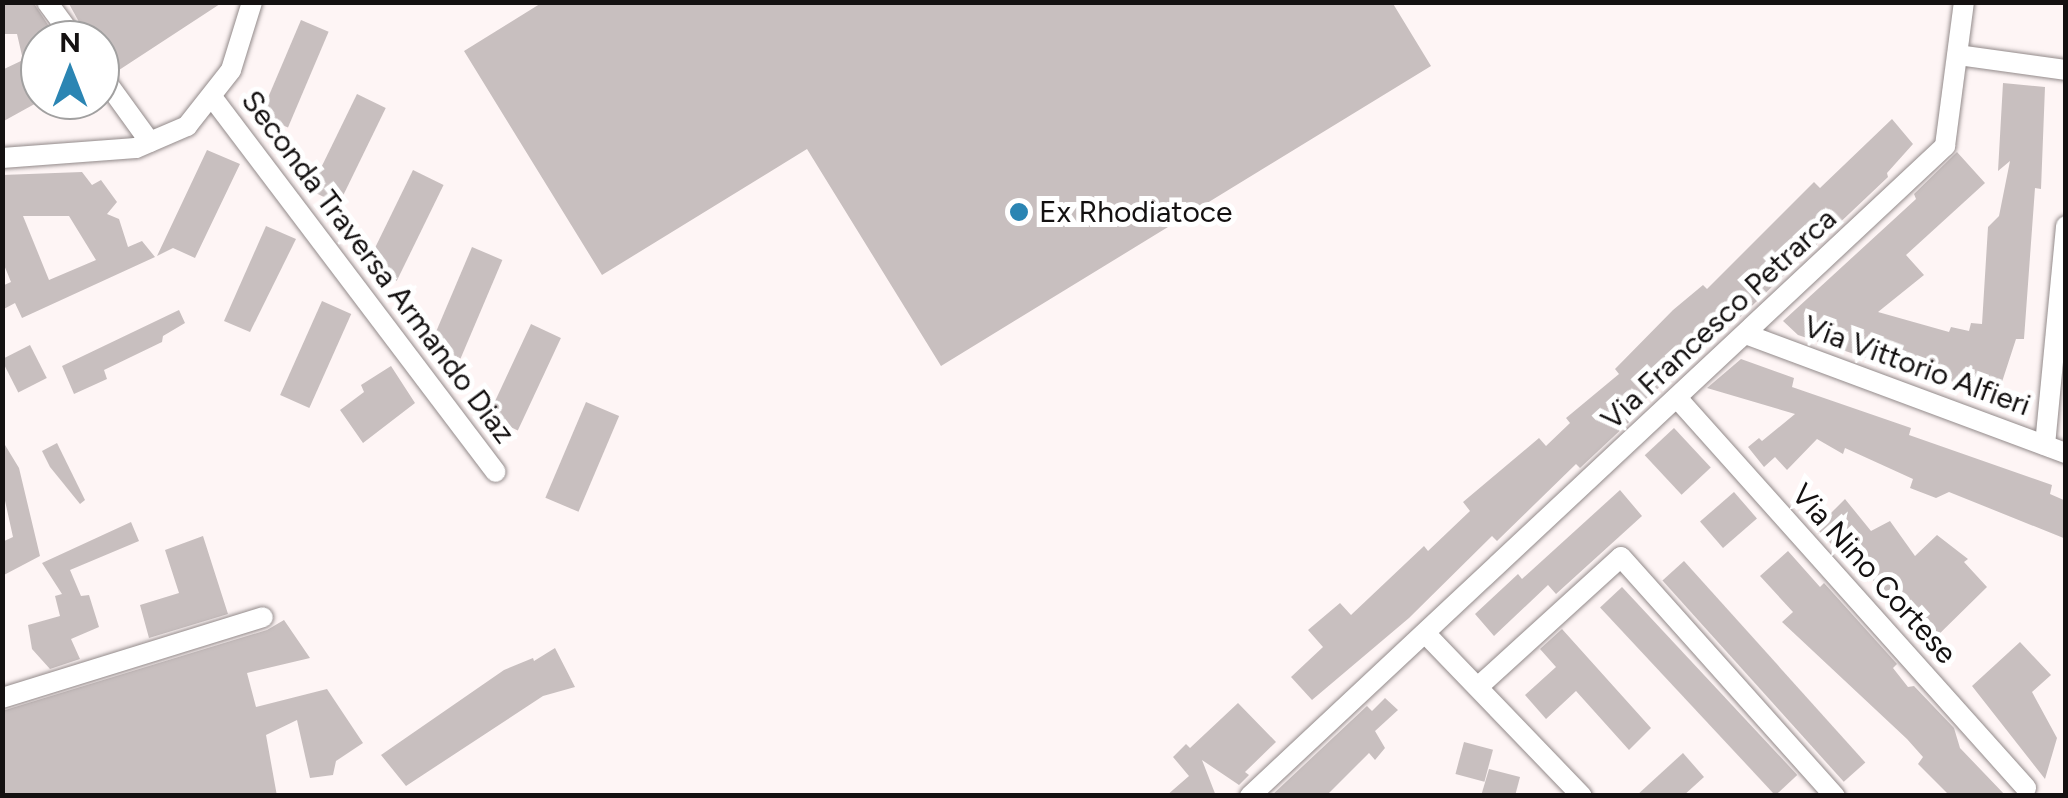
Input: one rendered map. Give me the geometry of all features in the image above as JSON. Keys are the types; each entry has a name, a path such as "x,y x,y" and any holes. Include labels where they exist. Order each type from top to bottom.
{"street":[{"name":"Via Francesco Petrarca","path":"1250,796 1946,146 1964,2"},
{"path":"2,158 86,154 150,142 186,126 232,70 252,3"},
{"path":"1958,56 2066,70"},
{"name":"Seconda Traversa Armando Diaz","path":"212,98 496,472"},
{"path":"120,101 150,142"},
{"path":"2045,446 2066,226"},
{"name":"Via Vittorio Alfieri","path":"1748,335 2066,453"},
{"name":"Via Nino Cortese","path":"1678,399 2026,788"},
{"path":"1478,687 1621,557 1835,796"},
{"path":"2,698 263,618"},
{"path":"1425,633 1582,796"}],"building":[{"path":"2,2 33,2 45,20 20,20 20,47 17,34 2,34"},
{"path":"68,2 223,2 120,69 120,20 78,20"},
{"name":"Ex Rhodiatoce","path":"543,2 1392,2 1431,66 941,366 807,149 602,275 464,51"},
{"path":"301,20 329,32 288,127 260,116"},
{"path":"20,61 20,112 2,122 2,70"},
{"path":"2003,83 2045,87 2041,189 2035,188 2024,339 2016,339 2001,385 1984,380 1978,394 1934,373 1938,363 1869,342 1866,358 1798,335 1783,321 1916,199 1914,194 1957,152 1985,183 1906,255 1924,275 1878,312 1949,332 1951,327 1969,331 1971,323 1982,324 1988,227 1999,216 2010,161 1998,171"},
{"path":"357,94 386,108 339,204 310,190"},
{"path":"1892,119 1913,144 1887,173 1888,177 1737,320 1640,404 1644,408 1580,468 1576,464 1497,541 1492,536 1409,618 1312,700 1291,677 1323,647 1308,630 1340,603 1351,615 1424,546 1428,551 1470,511 1463,502 1539,438 1546,446 1570,423 1566,418 1619,374 1615,369 1673,310 1703,285 1707,289 1814,182 1820,188"},
{"path":"207,150 240,164 195,258 173,248 157,256"},
{"path":"413,170 444,185 397,281 366,266"},
{"path":"82,172 92,185 101,180 117,202 107,214 119,219 128,247 142,241 155,257 22,318 15,303 2,310 2,286 11,282 2,260 2,175","holes":["23,216 69,216 96,260 49,280"]},
{"path":"266,226 296,239 250,332 224,321"},
{"path":"472,247 502,260 461,358 430,345"},
{"path":"322,301 351,314 309,408 280,395"},
{"path":"179,310 185,323 163,336 162,342 104,370 107,379 74,394 62,366"},
{"path":"531,324 561,338 518,430 488,416"},
{"path":"30,345 47,378 18,392 2,359"},
{"path":"1741,359 1794,378 1792,387 1911,428 1909,435 2052,485 2050,494 2066,501 2066,539 1949,492 1936,498 1910,488 1913,479 1845,448 1843,454 1817,439 1787,470 1775,457 1764,467 1748,447 1759,438 1762,441 1795,414 1707,388"},
{"path":"391,366 415,403 363,443 340,410 364,392 361,385"},
{"path":"586,402 619,416 579,512 545,498"},
{"path":"1674,428 1711,467 1682,495 1645,455"},
{"path":"2,440 19,468 40,556 2,576 2,542 13,537 2,487"},
{"path":"57,443 85,500 80,504 42,451"},
{"path":"1620,490 1642,516 1556,594 1548,585 1494,636 1475,614 1518,574 1522,579"},
{"path":"1734,492 1757,518 1723,548 1700,522"},
{"path":"1845,499 1871,531 1890,521 1915,556 1937,535 1968,559 1964,562 1987,587 1929,644 1871,578 1867,582 1816,528"},
{"path":"131,522 139,541 70,570 81,596 89,595 99,627 71,639 80,659 50,669 32,649 28,625 60,616 55,596 62,594 42,563"},
{"path":"203,536 228,614 149,638 140,605 179,593 165,550"},
{"path":"1788,551 1820,587 1824,583 1897,664 1893,668 1908,687 1914,686 1954,728 1960,748 2006,796 1950,796 1918,764 1923,757 1907,739 1782,622 1793,612 1760,576"},
{"path":"1684,561 1865,762 1844,782 1662,580"},
{"path":"1622,587 1797,775 1775,795 1600,607"},
{"path":"284,620 310,658 247,673 256,707 327,689 363,743 336,761 333,775 310,778 297,720 266,735 277,796 2,796 2,711 267,630"},
{"path":"1562,629 1651,728 1629,750 1576,691 1546,719 1525,695 1556,667 1540,649"},
{"path":"2020,642 2051,675 2032,692 2057,738 2045,779 1972,686"},
{"path":"555,648 575,687 543,696 406,786 381,755 504,670 533,658 534,661"},
{"path":"1385,698 1398,710 1375,731 1385,748 1375,760 1369,753 1326,796 1271,796 1367,706 1372,711"},
{"path":"1238,703 1276,742 1245,772 1249,775 1239,785 1202,760 1216,796 1166,796 1189,776 1173,757 1186,744 1190,748"},
{"path":"1464,742 1493,750 1484,782 1455,774"},
{"path":"1683,753 1704,777 1683,796 1636,796"},
{"path":"1489,769 1520,777 1515,796 1481,796"}],"place":[{"name":"Ex Rhodiatoce","path":"1019,212"}]}
